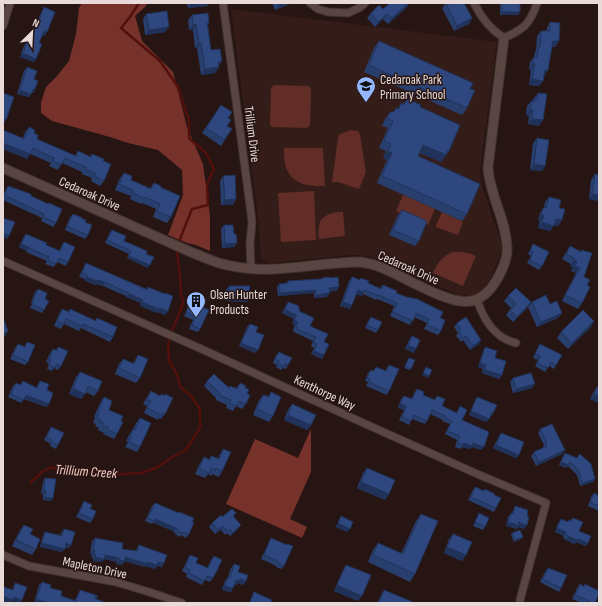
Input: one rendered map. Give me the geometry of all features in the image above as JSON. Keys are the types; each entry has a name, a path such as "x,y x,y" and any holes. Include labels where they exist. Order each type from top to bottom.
{"street":[{"path":"3,26 10,3"},
{"name":"Trillium Drive","path":"223,3 252,222 250,244 251,269"},
{"path":"310,3 328,12 348,13 359,8 365,3"},
{"path":"474,3 480,16 487,25 498,35 504,38"},
{"path":"504,38 519,31 526,24 532,16 537,3"},
{"path":"504,38 488,167 490,181 506,239 507,254 502,271 495,283 487,293 477,299 484,317 492,328 502,337 510,342 516,343"},
{"name":"Cedaroak Drive","path":"3,168 128,224 228,266 251,269 360,262 369,263 381,267 430,291 452,299 464,302 470,302 477,299"},
{"name":"Kenthorpe Way","path":"3,261 197,346 475,473 546,503 520,600"},
{"name":"Mapleton Drive","path":"3,555 29,566 116,582 182,603"}],"shaded area":[{"path":"82,3 148,3 135,16 142,41 173,72 187,127 203,164 210,216 210,251 168,235 183,195 182,170 158,150 52,121 41,113 41,102 46,87 69,61 76,34 79,8"},
{"name":"Cedaroak Park Primary School","path":"231,9 497,42 480,171 482,186 501,243 501,250 489,281 480,292 473,295 462,296 382,261 360,255 271,263 262,259"},
{"path":"274,85 308,86 311,89 310,125 307,128 273,127 270,125 271,88"},
{"path":"351,130 358,131 360,135 366,172 359,189 338,182 332,182 338,138 340,134"},
{"path":"284,148 323,148 325,186 303,184 294,179 286,168"},
{"path":"314,191 316,240 281,242 278,193"},
{"path":"403,195 435,209 428,225 396,211"},
{"path":"343,212 345,236 319,239 319,224 321,220 327,215"},
{"path":"442,212 463,222 458,235 436,227"},
{"path":"452,252 467,253 476,256 463,286 433,273 440,261"},
{"path":"311,429 311,472 290,519 307,527 302,538 226,504 255,439 298,458"}],"building":[{"path":"390,3 408,3 392,18 387,14 378,22 371,13 379,5 383,9"},
{"path":"446,3 464,3 472,18 457,26"},
{"path":"502,3 520,3 520,12 502,12"},
{"path":"44,7 55,12 47,32 44,31 39,43 42,44 36,59 23,53 30,33 33,34"},
{"path":"167,11 169,27 149,30 146,14"},
{"path":"208,13 209,23 207,23 211,50 220,49 222,61 218,62 219,67 205,69 201,43 199,43 196,24 193,25 192,15"},
{"path":"550,22 560,23 559,41 553,41 548,70 545,70 543,81 532,79 535,64 533,64 534,57 537,57 540,47 541,31 550,31"},
{"path":"379,41 473,83 470,89 475,90 467,108 369,65"},
{"path":"27,67 37,71 34,79 38,81 31,94 20,90"},
{"path":"3,93 14,97 6,120 3,118"},
{"path":"538,93 547,94 543,120 532,119 533,110 530,110 531,101 534,102 534,99 537,99"},
{"path":"407,99 421,105 420,107 460,125 446,155 423,145 418,156 480,184 467,214 382,176 392,153 388,151 391,144 384,141 393,121 387,118 390,112 394,112 396,108 399,109 401,103 404,105"},
{"path":"221,105 232,112 228,118 231,120 227,126 232,129 224,140 206,128"},
{"path":"29,127 35,130 34,133 38,135 37,139 76,156 78,151 91,157 92,154 111,164 104,181 94,176 95,173 85,169 86,167 65,158 61,165 53,161 54,158 33,148 30,154 3,143 3,130 24,139"},
{"path":"537,138 549,140 545,166 534,164"},
{"path":"124,173 132,176 131,180 151,189 154,183 180,196 171,217 157,211 160,204 146,197 145,199 133,193 134,191 119,184"},
{"path":"595,174 599,175 599,195 592,194"},
{"path":"235,175 236,199 225,200 223,176"},
{"path":"8,186 31,194 31,196 62,209 56,223 43,217 44,214 4,195"},
{"path":"549,197 561,200 559,208 565,209 562,220 556,219 554,226 542,222 544,215 541,215 543,208 546,208"},
{"path":"402,210 427,221 419,241 393,230"},
{"path":"73,214 81,217 86,220 85,222 92,225 88,235 67,226"},
{"path":"3,218 15,222 9,236 3,233"},
{"path":"224,225 233,225 237,243 225,244"},
{"path":"112,230 126,236 124,241 147,251 146,254 154,257 150,265 129,256 131,251 107,240"},
{"path":"26,234 47,243 46,245 60,251 64,242 75,247 68,262 59,258 56,264 48,260 49,257 21,244"},
{"path":"533,244 549,252 542,266 530,260 533,252 530,251"},
{"path":"570,246 581,252 581,250 592,253 584,277 590,280 587,285 590,287 582,303 565,295 580,268 575,266 577,261 574,260 574,258 566,254"},
{"path":"86,263 147,290 148,287 173,296 168,311 142,302 143,300 105,282 87,277 87,275 82,273"},
{"path":"338,277 339,287 329,288 330,293 316,295 316,290 280,293 279,284 288,283 288,281 322,279"},
{"path":"352,277 369,281 368,283 381,289 383,285 397,291 396,293 409,298 415,298 443,312 440,318 445,320 441,331 427,325 429,319 416,313 413,321 393,312 397,303 365,290 364,292 358,290 352,305 343,302"},
{"path":"229,286 250,286 249,298 228,297"},
{"path":"516,288 531,302 517,317 510,310 516,304 508,296"},
{"path":"38,289 47,293 45,299 49,301 44,310 32,304"},
{"path":"546,295 550,304 557,301 562,313 541,322 532,302"},
{"name":"Olsen Hunter Products","path":"191,302 209,310 200,329 192,325 196,317 186,312"},
{"path":"288,302 299,306 299,311 314,318 310,326 328,334 324,342 329,344 324,355 314,351 317,344 313,343 316,337 297,329 296,326 298,322 294,320 297,315 285,310"},
{"path":"62,309 69,312 70,309 96,321 97,318 117,327 113,337 83,324 82,326 66,319 64,324 57,321"},
{"path":"583,310 594,321 572,343 561,332"},
{"path":"371,317 382,322 378,330 367,325"},
{"path":"466,317 481,340 473,346 466,336 463,338 459,332 461,330 457,323"},
{"path":"3,318 8,331 4,333 5,336 3,337"},
{"path":"250,324 258,327 256,332 264,335 258,350 241,343"},
{"path":"412,336 420,340 416,349 408,345"},
{"path":"27,342 35,345 28,362 13,355 18,344 25,347"},
{"path":"540,344 562,355 556,365 551,362 548,368 537,363 540,356 535,354"},
{"path":"58,347 68,351 61,366 56,364 55,368 49,365 51,360 49,359 53,349 57,351"},
{"path":"485,347 497,351 495,358 506,361 502,375 485,370 486,365 480,363"},
{"path":"279,352 292,358 288,365 285,364 284,366 278,364 279,361 275,359"},
{"path":"138,355 148,359 140,378 119,368 123,359 134,364"},
{"path":"409,358 415,360 411,369 405,366"},
{"path":"389,365 399,369 389,391 369,382 370,379 367,378 371,370 374,371 376,367 386,371"},
{"path":"426,367 432,370 429,376 423,373"},
{"path":"80,372 102,381 98,391 88,386 85,394 73,388"},
{"path":"531,373 535,384 516,389 513,378"},
{"path":"214,374 229,388 230,386 237,389 240,383 246,386 245,388 249,389 247,394 250,395 246,404 239,401 237,406 229,403 231,400 219,395 220,393 207,381"},
{"path":"23,381 37,388 40,381 49,384 47,390 53,393 49,404 26,395 24,400 11,394 16,383 21,385"},
{"path":"597,387 599,388 599,396 594,394"},
{"path":"417,389 424,392 423,395 435,400 437,396 445,399 442,406 457,413 460,406 467,410 462,420 489,432 484,447 473,443 472,446 464,443 463,445 457,443 460,436 447,431 452,421 432,410 427,421 414,415 411,421 402,417 406,406 400,404 404,396 412,399"},
{"path":"151,391 160,396 161,394 165,396 165,394 173,398 165,414 162,413 161,415 147,408 151,401 147,399"},
{"path":"271,392 281,397 273,416 257,409 263,395 269,397"},
{"path":"104,397 112,401 109,410 123,416 121,421 123,422 117,434 107,429 108,427 102,425 103,422 99,421 100,419 97,418 98,411"},
{"path":"477,397 497,405 489,419 471,411"},
{"path":"292,404 316,415 311,425 288,415"},
{"path":"140,418 151,423 140,447 129,442 133,429 135,430"},
{"path":"552,424 565,450 539,462 534,452 547,446 540,429"},
{"path":"51,427 64,433 58,445 47,437"},
{"path":"501,433 524,442 519,455 496,445"},
{"path":"223,449 231,452 222,471 216,468 215,470 211,468 209,473 199,468 204,457 210,460 211,456 219,459"},
{"path":"565,453 577,458 580,454 591,464 595,479 582,483 579,471 570,462 568,465 561,462"},
{"path":"367,468 395,480 389,494 361,482"},
{"path":"45,478 56,479 53,498 45,497"},
{"path":"475,487 484,491 485,489 501,498 496,508 471,497"},
{"path":"594,493 599,496 599,506 590,502"},
{"path":"84,501 92,505 90,509 96,511 93,519 79,513"},
{"path":"155,503 194,518 189,534 177,531 178,529 156,519 154,521 148,518"},
{"path":"515,506 528,510 527,516 529,517 527,525 518,522 520,526 508,522 511,513 513,514"},
{"path":"232,509 236,513 233,516 241,525 232,533 230,529 228,531 223,526 218,530 212,523 221,515 222,517"},
{"path":"479,513 489,518 485,527 475,522"},
{"path":"421,514 438,521 415,574 373,555 378,543 403,554"},
{"path":"341,516 353,522 350,529 338,523"},
{"path":"573,518 583,522 579,531 591,536 588,543 568,536 565,534 566,532 557,528 561,519 568,522"},
{"path":"24,525 33,529 30,534 40,539 36,549 16,540"},
{"path":"64,529 75,532 71,545 66,543 65,549 42,543 45,532 62,536"},
{"path":"520,530 523,537 515,540 512,533"},
{"path":"453,534 472,542 466,555 447,547"},
{"path":"95,538 123,543 122,549 137,551 139,545 167,555 164,563 158,562 157,565 148,562 148,564 125,557 125,561 105,555 104,559 95,557 95,550 93,550"},
{"path":"271,538 293,546 284,566 264,555"},
{"path":"190,555 198,558 196,563 208,568 214,556 222,560 213,578 207,576 204,581 189,573 190,570 185,567"},
{"path":"234,564 240,566 238,572 248,575 246,581 240,579 239,581 236,580 233,588 225,586 228,577 230,578"},
{"path":"346,565 371,575 362,596 337,585"},
{"path":"548,568 567,575 561,588 543,579"},
{"path":"42,582 51,585 50,588 62,591 61,596 76,601 80,590 98,596 94,598 106,603 49,603 36,599"},
{"path":"15,583 27,587 22,600 14,597 13,600 3,596 4,587 13,590"},
{"path":"580,584 584,587 585,584 599,591 595,603 575,595"},
{"path":"384,590 415,603 381,603 379,602"},
{"path":"254,592 272,600 270,603 250,603"}],"waterway":[{"name":"Trillium Creek","path":"139,3 121,28 160,61 178,87 189,121 189,138 206,153 214,169 207,184 208,205 192,209 180,239"},
{"name":"Trillium Creek","path":"173,329 183,301 181,295 177,253"},
{"name":"Trillium Creek","path":"30,483 42,472 52,467 67,472 88,471 102,475 141,473 158,467 172,457 186,450 200,428 200,409 191,396 180,387 178,377 169,360 169,341"}],"place":[{"name":"Cedaroak Park Primary School","path":"366,103"},
{"name":"Olsen Hunter Products","path":"196,318"}]}
